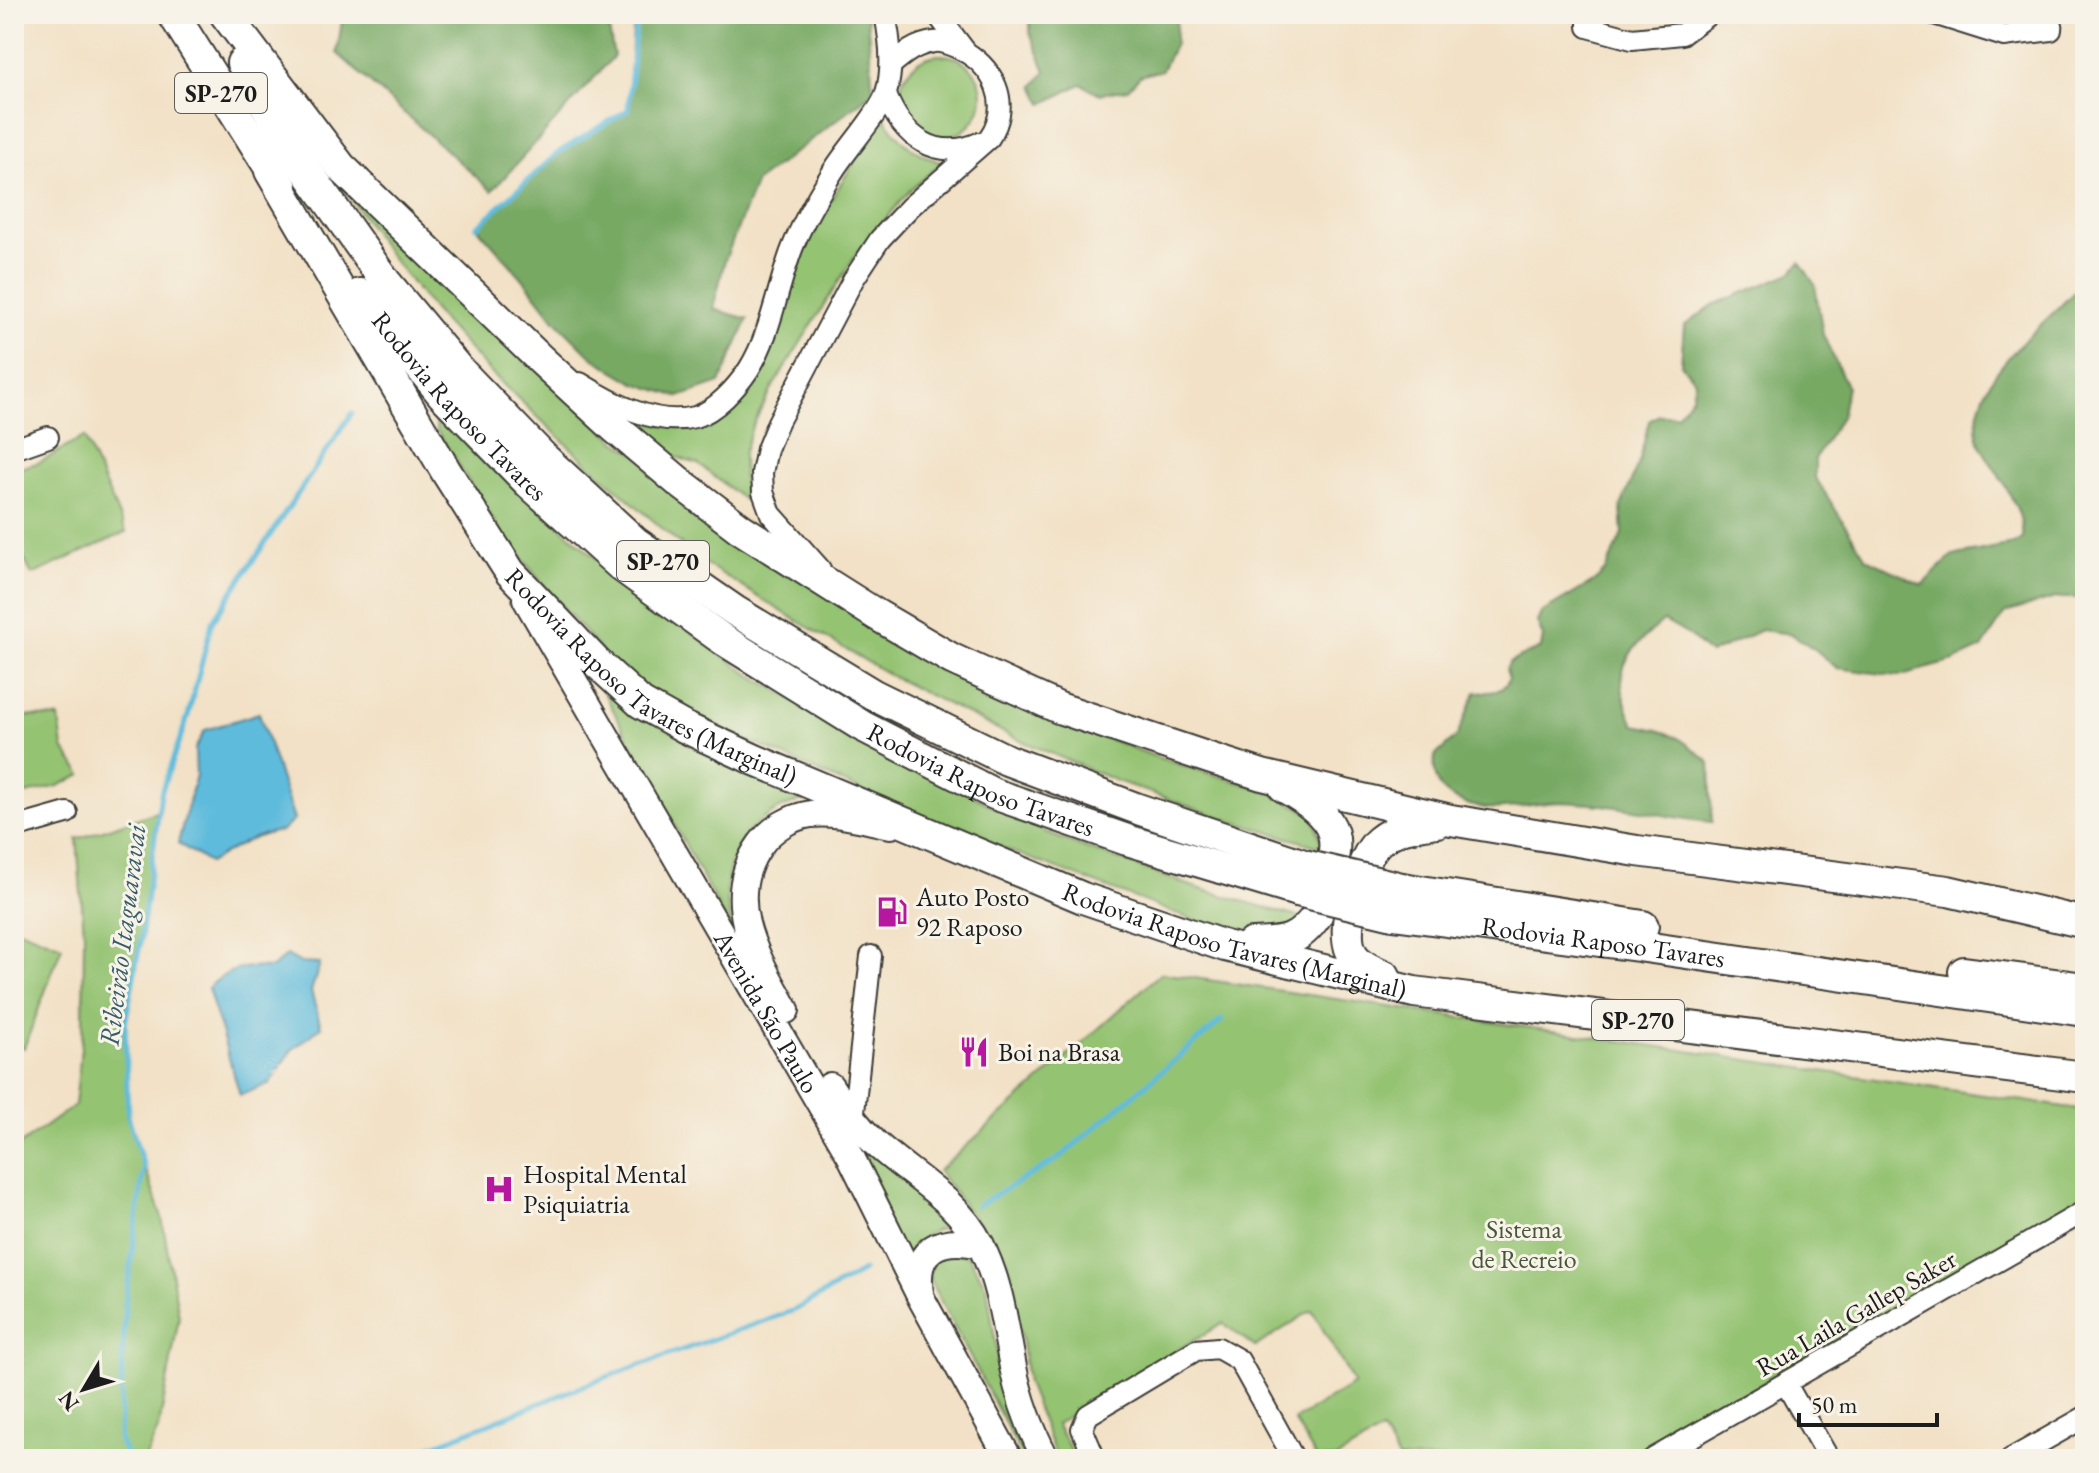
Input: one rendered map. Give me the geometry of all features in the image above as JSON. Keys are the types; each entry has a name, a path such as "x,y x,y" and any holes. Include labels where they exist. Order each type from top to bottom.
{"highway":[{"name":"Rodovia Raposo Tavares","path":"173,14 270,171 363,299 442,394 529,483 621,566 722,639 862,726 994,794 1127,840 1398,901 1638,946 2085,1011"},
{"name":"Rodovia Raposo Tavares","path":"214,14 288,144 385,281 459,370 545,459 635,542 735,611 874,695 1007,760 1138,809 1300,878"},
{"name":"SP-270","path":"225,14 341,167 539,358 679,482 741,529 952,659 1059,708 1262,775 1451,820 1637,851 1948,891 2085,923"},
{"name":"Rodovia Raposo Tavares (Marginal)","path":"270,171 447,473 510,572 596,662 641,703 684,727 1083,898 1225,946 1414,992 2075,1074"},
{"path":"1225,946 1295,939 1317,915 1337,845 1325,816 1307,800 1262,775"},
{"path":"1414,992 1358,962 1351,954 1348,942 1348,920 1365,857 1376,843 1393,831 1451,820"},
{"name":"Rodovia Raposo Tavares","path":"1398,901 1651,928 2085,988"}],"main road":[{"name":"Avenida São Paulo","path":"510,572 850,1155 921,1298 1009,1459"},
{"name":"Avenida São Paulo","path":"922,831 836,815 797,817 764,839 753,855 747,872 743,910 751,947 799,1035 853,1121 964,1219 981,1245 1006,1321 1013,1369 1030,1427 1046,1459"},
{"path":"921,1298 917,1274 931,1249 960,1240 981,1245"}],"street":[{"path":"539,358 603,397 658,418 696,417 734,389 760,348 793,246 809,214 832,172 886,95 891,65 885,14"},
{"path":"838,590 771,514 763,492 762,473 767,449 778,422 853,280 880,239 910,207 989,138 997,127 1000,99 991,74 966,52 937,14"},
{"path":"1588,14 1588,27 1632,39 1682,34 1709,14"},
{"path":"1934,14 2004,36 2051,30 2052,14"},
{"path":"891,65 920,45 938,41 966,52"},
{"path":"886,95 894,115 907,131 937,148 962,150 989,138"},
{"path":"14,449 48,437"},
{"path":"14,828 67,813"},
{"path":"1948,891 2085,909"},
{"path":"853,1121 871,956"},
{"name":"Rua Laila Gallep Saker","path":"1653,1459 2085,1211"},
{"path":"1095,1459 1082,1429 1088,1415 1196,1350 1218,1348 1239,1360 1294,1459"},
{"path":"1786,1384 1829,1459"},
{"path":"2011,1459 2085,1417"}],"green space":[{"path":"343,14 606,14 614,56 492,191 337,53"},
{"path":"634,14 867,14 873,92 756,182 725,260 713,309 748,319 720,383 679,397 635,383 593,358 556,321 477,227 559,152 628,110"},
{"path":"1030,14 1177,14 1175,44 1162,70 1140,76 1128,89 1100,94 1081,84 1043,104 1034,86 1046,71 1030,33"},
{"path":"941,55 957,58 970,67 979,80 982,96 979,112 970,125 957,134 941,137 925,134 912,125 903,112 900,96 903,80 912,67 925,58"},
{"path":"883,115 908,145 942,163 912,188 858,251 774,385 752,427 743,455 744,500 698,464 653,450 623,417 680,428 711,421 740,398 763,370 811,232"},
{"path":"336,177 616,441 1049,716 1159,758 1268,791 1313,815 1323,848 1234,822 1117,781 1017,739 895,678 695,557 586,462 491,373 435,312 387,252"},
{"path":"1800,262 1815,285 1823,335 1847,386 1842,415 1815,459 1815,477 1866,558 1922,585 1952,556 2013,544 2022,539 2021,521 2015,504 1979,442 1978,414 1985,392 2013,353 2081,284 2085,288 2085,598 2055,598 2005,613 1982,648 1954,661 1898,676 1837,668 1791,634 1761,630 1710,654 1690,636 1664,621 1630,655 1624,666 1623,692 1634,725 1676,737 1710,763 1712,822 1575,803 1480,807 1450,796 1438,782 1435,756 1457,736 1476,692 1496,691 1503,687 1509,679 1506,669 1510,662 1541,648 1543,637 1537,622 1541,613 1595,581 1605,571 1623,534 1621,507 1640,459 1649,421 1659,415 1677,415 1692,396 1695,381 1681,364 1684,326 1713,305 1791,273"},
{"path":"436,420 445,420 627,585 746,672 883,752 1054,836 1194,887 1301,918 1291,929 1246,933 1196,921 917,816 661,701 613,664 500,531 436,429"},
{"path":"84,437 126,532 32,575 14,538 14,470 40,462"},
{"path":"595,676 824,797 797,802 773,812 754,826 740,844 731,864 727,888 729,913 740,948"},
{"path":"14,715 59,718 63,748 82,775 58,786 14,797"},
{"path":"159,811 144,922 125,1024 128,1116 162,1218 179,1317 159,1427 145,1459 14,1459 14,1149 75,1105 83,1029 84,934 77,839"},
{"path":"14,927 62,946 24,1048 14,1044"},
{"name":"Sistema de Recreio","path":"1161,973 2085,1110 2085,1203 1638,1459 1398,1459 1382,1431 1335,1459 1317,1459 1294,1420 1354,1384 1312,1310 1255,1347 1223,1323 1056,1424 1076,1459 1057,1459 1027,1383 1021,1334 980,1227 938,1171"},
{"path":"758,980 800,1058 819,1085 956,1228 939,1229 926,1236 908,1262"},
{"path":"942,1252 968,1255 987,1288 1002,1384 1035,1459 1024,1459 929,1279 933,1258"}],"water":[{"path":"259,713 294,820 282,831 253,839 209,863 178,843 196,775 195,749 205,730"},
{"path":"287,955 301,963 320,964 311,991 321,1027 292,1050 269,1084 240,1095 208,988 230,972 253,967 272,968"}],"waterway":[{"path":"477,227 559,152 628,110 637,14"},
{"name":"Ribeirão Itaguaravai","path":"129,1459 119,1440 125,1304 144,1167 128,1116 125,1024 141,939 161,793 188,716 212,622 352,413"},
{"path":"977,1206 1058,1159 1222,1020"},
{"path":"399,1459 598,1380 795,1310 863,1271"}],"place":[{"name":"Auto Posto 92 Raposo","path":"892,912"},
{"name":"Boi na Brasa","path":"974,1052"},
{"name":"Hospital Mental Psiquiatria","path":"499,1189"}]}
